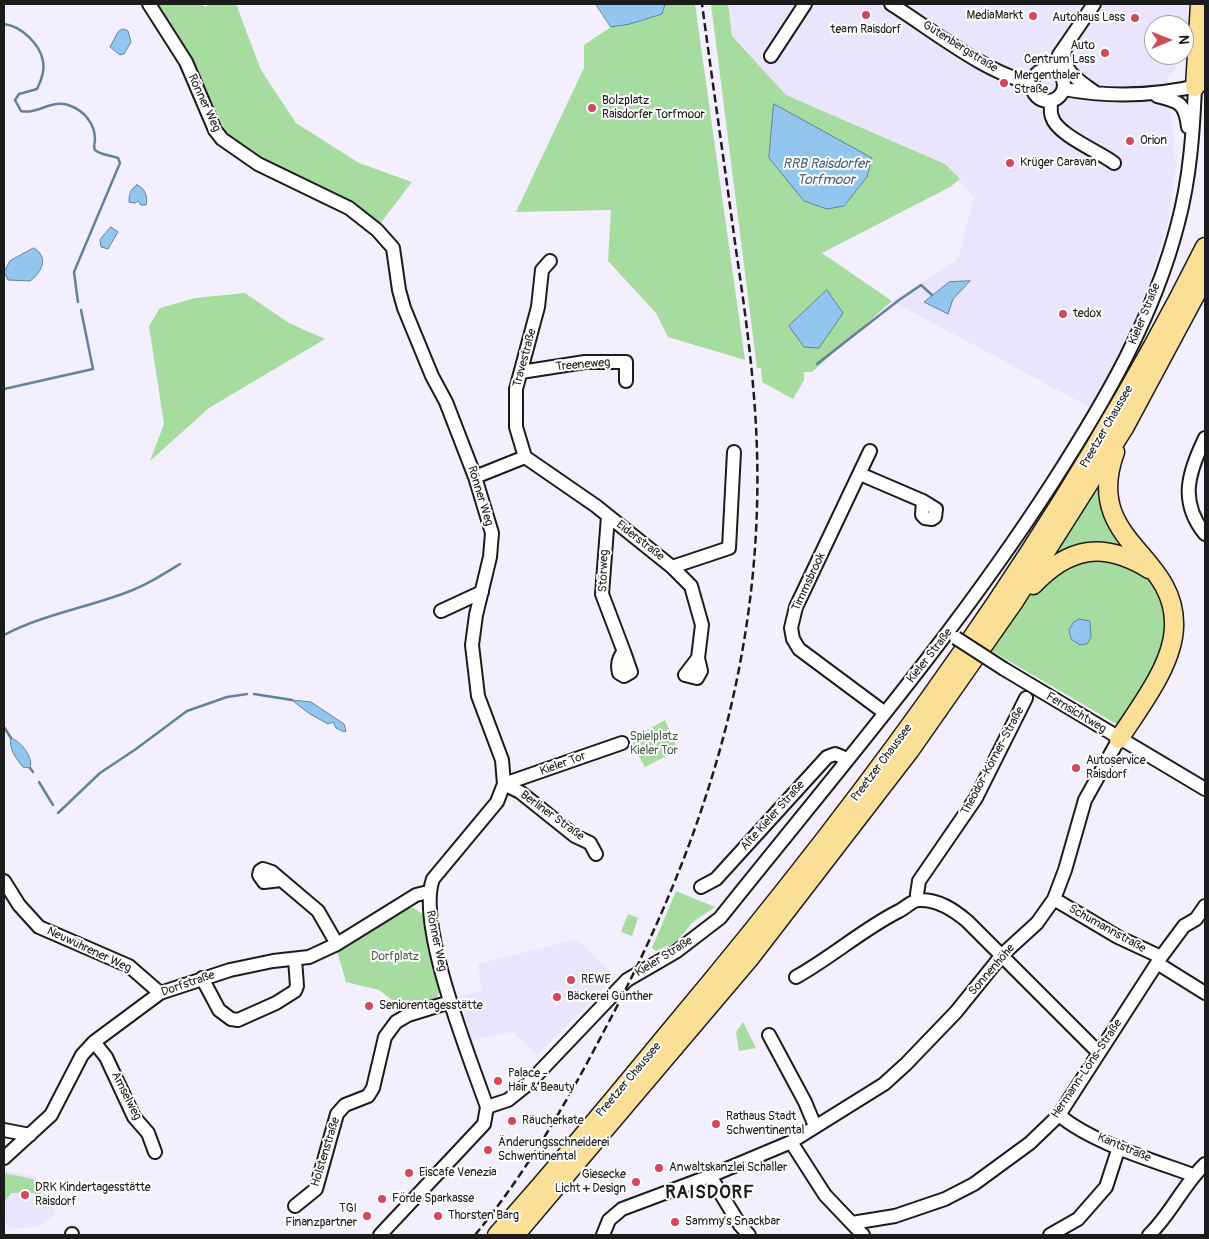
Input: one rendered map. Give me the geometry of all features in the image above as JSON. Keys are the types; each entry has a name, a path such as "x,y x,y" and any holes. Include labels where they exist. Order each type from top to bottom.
{"highway":[{"path":"1200,4 1200,86"},
{"name":"Preetzer Chaussee","path":"496,1235 738,950 825,840 916,719 990,613 1084,466 1169,318 1205,247"},
{"name":"Preetzer Chaussee","path":"515,1235 749,959 904,757 1015,600 1124,428 1205,277"},
{"path":"1119,739 1162,668 1171,647 1174,626 1172,605 1162,584 1118,525 1108,498 1109,470 1124,428"},
{"path":"1015,600 1025,594 1046,572 1061,561 1080,552 1100,550 1117,553 1153,571"}],"street":[{"name":"Rönner Weg","path":"149,4 186,62 215,130 222,139 258,164 349,208 377,230 393,248 399,290 404,308 432,376 446,402 475,477 492,533 490,557 473,630 474,672 478,696 502,760 504,784 497,802 433,879 428,892 438,956 450,1002 487,1107"},
{"path":"771,56 805,4"},
{"name":"Gutenbergstraße","path":"891,4 983,63 1010,77 1032,83"},
{"path":"1055,70 1060,55 1094,4"},
{"path":"1068,43 1065,51 1067,67 1073,76 1098,94"},
{"path":"1043,69 1055,70 1063,77 1064,89 1062,94 1051,101 1045,101 1034,94 1033,77 1043,69"},
{"path":"1064,89 1098,94 1150,95 1200,86"},
{"name":"Kieler Straße","path":"487,1107 508,1100 528,1084 627,980 677,951 720,918 847,759 952,636 1029,520 1100,407 1130,350 1151,302 1172,244 1191,164 1200,86"},
{"path":"1150,95 1180,104 1186,111 1191,164"},
{"path":"1051,101 1052,117 1057,125 1092,151 1106,156 1114,163"},
{"name":"Travestraße","path":"526,457 515,415 516,389 538,308 542,270 550,261"},
{"name":"Treeneweg","path":"521,372 585,362 626,362 626,381"},
{"path":"1205,438 1191,474 1188,504 1205,534"},
{"name":"Timmsbrook","path":"870,451 796,607 791,628 793,639 799,649 886,713"},
{"name":"Eiderstraße","path":"526,457 608,516 672,567 729,548 734,452"},
{"path":"475,477 526,457"},
{"path":"860,474 923,501"},
{"path":"1191,512 1205,514"},
{"name":"Störweg","path":"608,516 602,594 624,652"},
{"path":"672,567 691,586 702,625 698,658"},
{"path":"441,611 482,592"},
{"name":"Fernsichtweg","path":"952,636 1205,790"},
{"name":"Theodor-Körner-Straße","path":"918,900 919,881 976,798 1026,698"},
{"name":"Sonnenhöhe","path":"603,1235 609,1220 622,1209 710,1176 791,1142 884,1084 906,1064 956,1012 1002,956 1037,923 1054,899 1065,870 1085,800 1119,739"},
{"name":"Kieler Tor","path":"504,784 622,743"},
{"name":"Alte Kieler Straße","path":"701,887 716,879 826,757 834,754 847,759"},
{"name":"Berliner Straße","path":"504,784 520,792 575,836 590,844 596,854"},
{"path":"281,880 318,911 337,944"},
{"name":"Neuwührener Weg","path":"4,881 19,905 39,927 129,966 160,993"},
{"name":"Dorfstraße","path":"4,1158 51,1115 82,1056 94,1042 160,993 202,978 258,964 308,957 337,944 416,895 428,892"},
{"name":"Schumannstraße","path":"1054,899 1159,960 1205,993"},
{"path":"796,977 827,959 885,917 918,900 947,906 955,910 1099,1053"},
{"name":"Hermann-Löns-Straße","path":"852,1223 894,1216 945,1199 974,1184 1030,1143 1059,1115 1159,960 1184,926 1196,919 1205,906"},
{"path":"202,978 219,1010 231,1019 238,1020 276,1003 294,991 297,986 295,959"},
{"name":"Holstenstraße","path":"295,1206 316,1189 337,1114 345,1105 368,1096 373,1088 385,1037 396,1022 408,1014 450,1002"},
{"path":"769,1035 805,1102 815,1126"},
{"name":"Amselweg","path":"94,1042 106,1057 134,1117 148,1133 155,1152"},
{"path":"380,1235 484,1124 487,1107"},
{"name":"Kantstraße","path":"1059,1115 1068,1123 1118,1147 1194,1175"},
{"path":"4,1130 30,1135"},
{"path":"791,1142 826,1195 863,1235"},
{"path":"1050,1235 1078,1219 1106,1187 1118,1147"},
{"path":"1149,1235 1166,1217 1194,1175 1205,1164"},
{"path":"710,1176 740,1226 749,1235"}],"shaded area":[{"path":"728,4 1191,4 1189,15 1144,15 1144,65 1177,65 1168,78 1176,168 1168,222 1142,308 1091,408 892,301 958,259 974,197 945,164 786,95 732,36"},
{"path":"578,939 615,977 537,1055 513,1032 472,1040 459,996 482,991 478,964"},
{"name":"DRK Kindertagesstätte Raisdorf","path":"4,1171 35,1176 56,1214 37,1227 9,1229 4,1219"}],"green space":[{"path":"153,4 201,4 205,7 210,4 236,4 261,70 296,123 359,163 412,182 379,225 246,151 225,131 192,58"},
{"path":"665,4 695,4 745,360 668,337 656,313 608,261 611,210 516,212 584,68 584,45 611,27 630,24 662,14"},
{"path":"711,4 728,4 732,36 786,95 945,164 960,179 950,187 822,253 892,301 812,372 804,372 804,380 793,399 762,382 761,368 757,368"},
{"path":"245,293 289,323 325,339 209,408 150,461 164,424 149,326 160,308 195,298"},
{"path":"1102,478 1129,553 1047,564"},
{"path":"1095,554 1126,561 1139,568 1155,586 1166,611 1167,629 1158,663 1120,726 990,650 1020,608 1047,575"},
{"name":"Spielplatz Kieler Tor","path":"665,720 678,750 645,767 632,744 635,737"},
{"path":"676,891 715,907 693,922 676,942 656,951 652,948"},
{"name":"Dorfplatz","path":"407,908 414,908 425,916 440,990 435,1002 406,1011 379,990 346,982 337,951"},
{"path":"628,914 638,918 632,936 621,932"},
{"path":"743,1022 756,1048 739,1051 736,1032"},
{"path":"4,1173 33,1179 44,1199 37,1198 34,1193 11,1193 5,1201"}],"water":[{"path":"596,4 665,4 662,14 630,24 611,27"},
{"path":"123,29 128,31 131,42 124,54 120,55 110,47 118,32"},
{"name":"RRB Raisdorfer Torfmoor","path":"774,104 872,158 867,177 844,206 827,209 804,201 769,158"},
{"path":"137,185 145,193 146,205 141,205 138,201 135,203 129,202 130,192"},
{"path":"111,227 118,232 108,249 101,247 100,240"},
{"path":"34,248 42,256 43,261 38,274 30,281 8,280 4,272 10,261"},
{"path":"970,281 953,299 948,314 924,302 949,282"},
{"path":"827,290 843,313 819,348 804,347 789,326"},
{"path":"1079,619 1090,621 1091,637 1087,644 1080,645 1071,639 1069,630 1073,623"},
{"path":"292,700 311,702 344,724 346,731 344,732 336,728 333,722 328,724 310,714"},
{"path":"11,738 26,750 31,764 30,768 23,767 16,757 12,750"}],"waterway":[{"path":"4,24 17,28 29,37 38,48 43,61 42,75 37,89 19,94 15,100 21,111 33,111 58,104 76,108 91,123 95,133 95,150 118,158 120,163 74,272 78,302"},
{"path":"817,364 921,285 932,295"},
{"path":"4,389 93,369 81,310"},
{"path":"4,635 33,622 132,590 180,564"},
{"path":"58,813 100,773 187,711 227,697 247,694"},
{"path":"254,694 292,700"},
{"path":"4,727 11,738"},
{"path":"30,768 33,772"},
{"path":"39,782 53,805"}],"railway":[{"path":"475,1235 511,1187 545,1136 590,1058 639,962 670,893 697,822 720,751 737,679 749,604 756,529 756,426 747,325 702,4"}],"place":[{"name":"team Raisdorf","path":"866,15"},
{"name":"MediaMarkt","path":"1033,16"},
{"name":"Autohaus Lass","path":"1135,18"},
{"name":"Auto Centrum Lass","path":"1105,53"},
{"name":"Mergenthaler Straße","path":"1004,83"},
{"name":"Bolzplatz Raisdorfer Torfmoor","path":"592,108"},
{"name":"Orion","path":"1130,141"},
{"name":"Krüger Caravan","path":"1010,163"},
{"name":"tedox","path":"1063,314"},
{"name":"Autoservice Raisdorf","path":"1076,768"},
{"name":"REWE","path":"571,980"},
{"name":"Bäckerei Günther","path":"557,997"},
{"name":"Seniorentagesstätte","path":"369,1006"},
{"name":"Palace - Hair & Beauty","path":"498,1081"},
{"name":"Räucherkate","path":"512,1121"},
{"name":"Rathaus Stadt Schwentinental","path":"716,1124"},
{"name":"Änderungsschneiderei Schwentinental","path":"488,1150"},
{"name":"Anwaltskanzlei Schaller","path":"659,1168"},
{"name":"Eiscafe Venezia","path":"409,1173"},
{"name":"Giesecke Licht + Design","path":"636,1182"},
{"name":"DRK Kindertagesstätte Raisdorf","path":"25,1195"},
{"name":"Förde Sparkasse","path":"382,1199"},
{"name":"TGI Finanzpartner","path":"367,1216"},
{"name":"Thorsten Barg","path":"438,1216"},
{"name":"Sammy's Snackbar","path":"675,1222"}],"district":[{"name":"RAISDORF","path":"710,1193"}]}
